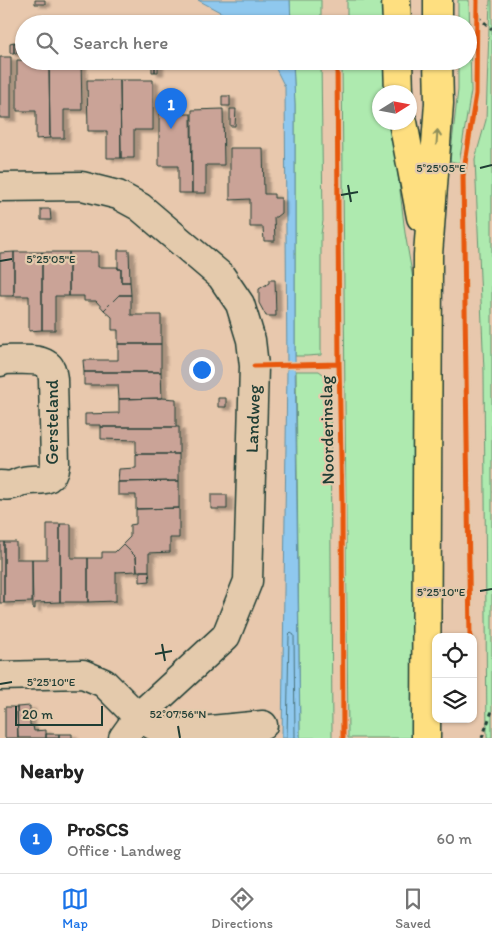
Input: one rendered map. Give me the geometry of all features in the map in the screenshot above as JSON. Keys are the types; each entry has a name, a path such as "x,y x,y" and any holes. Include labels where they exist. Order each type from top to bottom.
{"main road":[{"path":"396,0 396,15"},
{"path":"438,0 438,15"},
{"path":"398,70 399,85"},
{"path":"426,738 428,256 439,103 438,70"},
{"path":"404,130 428,256"}],"street":[{"name":"Landweg","path":"0,188 82,186 118,195 140,207 221,276 240,304 251,340 254,366 248,580 226,636 130,727"},
{"name":"Gersteland","path":"0,362 4,360 37,361 46,364 51,370 53,379 54,464 54,472 48,478 24,480 12,485 0,485"},
{"path":"0,676 83,674 104,683 130,727 169,734 263,725"}],"path":[{"path":"478,9 478,27"},
{"path":"478,18 492,29"},
{"path":"482,738 492,711"}],"green space":[{"path":"290,0 321,0 321,15 291,15"},
{"path":"347,0 383,0 386,15 347,15"},
{"path":"458,0 469,0 469,15 458,15"},
{"path":"490,0 492,0 492,737 487,738 484,371 475,159 486,120"},
{"path":"293,70 321,70 323,221 321,234 321,355 295,356"},
{"path":"342,70 390,70 391,85 372,85 372,130 393,130 405,233 413,279 416,738 348,738"},
{"path":"458,70 471,70 471,91 459,163 450,161 458,90"},
{"path":"296,371 319,371 330,379 332,738 300,738"}],"water":[{"path":"198,0 290,0 291,15 226,15"},
{"path":"276,70 293,70 295,105 295,356 300,738 282,738 287,371 285,87"}],"building":[{"path":"35,0 45,0 45,4 35,4"},
{"path":"14,42 14,53 10,53 10,43"},
{"path":"0,57 11,57 11,118 0,118"},
{"path":"17,70 49,70 50,138 36,139 36,111 17,111"},
{"path":"49,70 81,70 82,110 64,110 64,138 50,138"},
{"path":"87,80 120,80 121,158 107,158 107,131 88,131"},
{"path":"120,80 153,80 153,130 134,130 134,158 121,158"},
{"path":"222,96 230,96 230,106 222,106"},
{"path":"223,109 224,165 206,165 206,193 192,193 192,110"},
{"path":"230,109 236,109 235,126 230,126"},
{"path":"159,114 191,114 192,193 178,193 178,166 159,166"},
{"path":"230,148 263,148 264,194 274,194 274,198 281,198 281,213 274,217 275,241 264,241 263,227 250,227 250,199 230,200"},
{"path":"41,209 50,209 51,220 41,220"},
{"path":"118,250 129,250 130,282 121,282 121,269 118,269"},
{"path":"14,252 14,296 0,296 0,253"},
{"path":"14,252 42,252 42,330 29,331 29,296 14,296"},
{"path":"42,252 69,252 69,296 55,296 55,330 42,330"},
{"path":"69,252 98,252 98,267 118,267 118,269 121,269 121,282 130,282 131,295 119,295 104,310 96,301 84,301 84,296 69,296"},
{"path":"269,280 275,280 276,316 266,316 259,303 259,289 269,283"},
{"path":"119,295 131,295 131,315 161,315 161,344 118,344 118,330 112,330 112,317 104,310"},
{"path":"118,344 161,344 161,372 84,372 83,360 118,360"},
{"path":"84,372 161,372 162,398 119,399 118,385 84,385"},
{"path":"218,398 226,398 226,407 218,407"},
{"path":"119,399 176,399 176,427 101,427 101,425 85,425 85,414 119,413"},
{"path":"101,427 179,427 179,454 136,454 136,440 101,439"},
{"path":"136,454 179,454 179,481 118,482 119,469 136,468"},
{"path":"179,481 179,508 136,509 136,495 118,495 118,482"},
{"path":"211,495 227,495 227,509 211,509"},
{"path":"179,508 179,538 170,538 170,552 149,553 149,571 137,571 136,557 123,544 130,537 130,525 136,524 136,509"},
{"path":"47,524 60,524 60,602 35,603 35,609 33,608 32,559 47,559"},
{"path":"60,524 71,524 71,558 88,558 88,602 60,602"},
{"path":"0,542 4,542 4,603 0,603"},
{"path":"4,542 16,542 16,559 32,559 32,602 4,603"},
{"path":"123,544 136,557 137,571 116,572 116,601 88,602 88,558 102,558 102,552 115,552"},
{"path":"140,571 149,571 150,581 140,582"},
{"path":"30,706 30,725 33,726 34,731 46,730 46,738 18,738 17,707"},
{"path":"5,707 17,707 18,738 5,738"},
{"path":"46,734 59,734 59,738 46,738"},
{"path":"59,734 72,734 72,738 59,738"}],"cycle path":[{"path":"477,0 477,15"},
{"name":"Noorderinslag","path":"337,70 343,738"},
{"path":"470,633 463,176 476,94 476,70"},
{"path":"254,366 339,364"}],"place":[{"name":"ProSCS","path":"171,129"}]}
